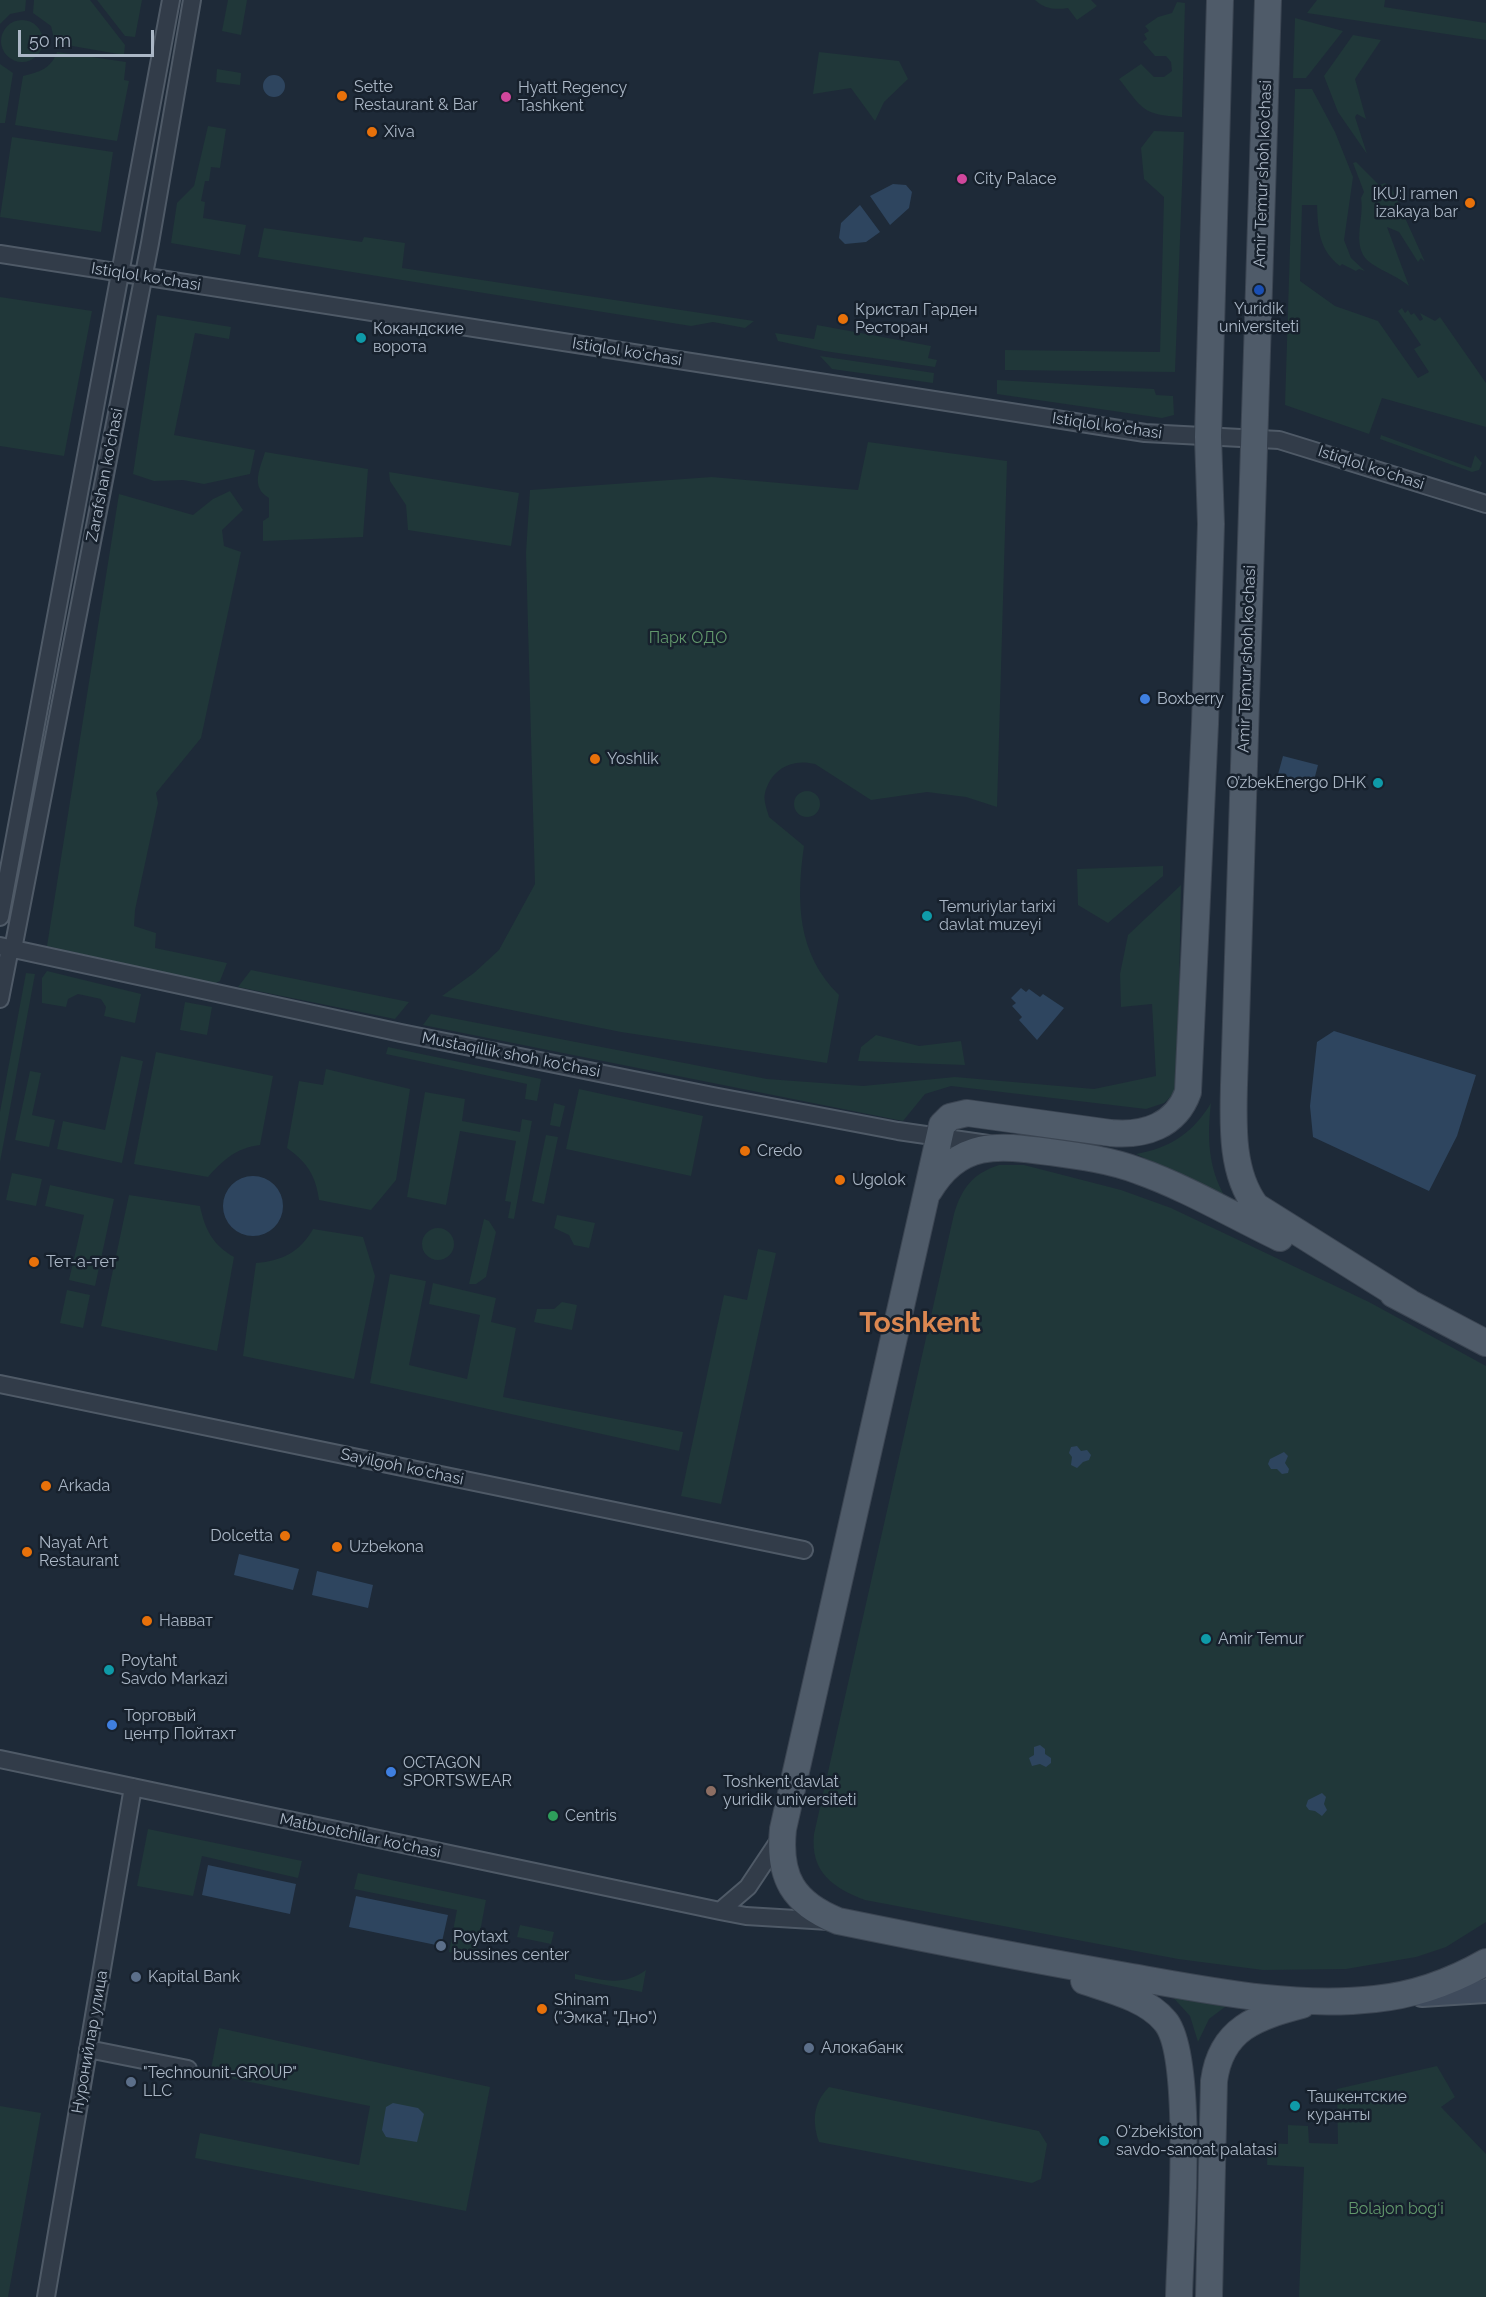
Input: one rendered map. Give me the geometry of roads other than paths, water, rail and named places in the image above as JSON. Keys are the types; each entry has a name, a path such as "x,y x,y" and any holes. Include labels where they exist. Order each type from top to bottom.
{"main road":[{"path":"1220,0 1208,437 1211,524 1190,1082 1186,1098 1169,1119 1139,1133 1111,1133 967,1113 948,1119 942,1125 782,1836 782,1857 789,1884 807,1904 838,1921 998,1954 1196,1988 1317,2001 1375,1999 1430,1988 1486,1962"},
{"name":"Amir Temur shoh ko'chasi","path":"1269,0 1233,1119 1239,1167 1246,1191 1263,1212 1409,1302"},
{"path":"923,1202 943,1172 965,1155 985,1148 1013,1147 1098,1160 1140,1171 1475,1334 1486,1343"},
{"path":"998,1954 1129,1998 1158,2014 1172,2031 1180,2061 1183,2110 1179,2297"},
{"path":"1209,2297 1214,2081 1218,2061 1229,2042 1251,2022 1317,2001"}],"street":[{"name":"Zarafshan ko'chasi","path":"0,918 122,273 171,0"},
{"name":"Zarafshan ko'chasi","path":"0,999 8,948 144,277 192,0"},
{"name":"Istiqlol ko‘chasi","path":"0,254 1145,433 1254,439"},
{"name":"Istiqlol ko'chasi","path":"1254,439 1279,440 1310,448 1486,504"},
{"name":"Mustaqillik shoh ko'chasi","path":"8,948 401,1033 823,1118 1013,1147"},
{"name":"Sayilgoh ko'chasi","path":"0,1384 804,1551"},
{"name":"Matbuotchilar ko'chasi","path":"0,1759 720,1911 746,1916 838,1921"},
{"name":"Нуронийлар улица","path":"46,2297 133,1787"},
{"path":"720,1911 748,1887 782,1836"},
{"path":"1375,1999 1486,1990"},
{"path":"88,2049 188,2069"}],"water":[{"path":"274,75 282,78 285,86 282,94 274,97 266,94 263,86 266,78"},
{"path":"893,184 906,185 912,192 909,208 890,225 870,196"},
{"path":"860,205 880,232 866,242 845,244 839,238 841,223"},
{"path":"1283,756 1318,765 1312,788 1277,778"},
{"path":"1021,988 1026,992 1029,989 1040,997 1043,994 1064,1008 1037,1040 1019,1020 1022,1017 1012,1006 1016,1003 1011,998"},
{"path":"1334,1031 1476,1075 1457,1136 1429,1191 1313,1137 1310,1106 1317,1042"},
{"path":"247,1176 259,1176 270,1181 278,1189 283,1206 281,1218 270,1231 259,1236 247,1236 236,1231 228,1223 223,1212 223,1200 228,1189 236,1181"},
{"path":"1077,1446 1081,1451 1087,1450 1091,1455 1089,1460 1077,1468 1071,1465 1072,1457 1069,1453 1071,1447"},
{"path":"1284,1452 1288,1456 1285,1463 1289,1469 1288,1473 1282,1474 1277,1469 1271,1469 1268,1464 1270,1459"},
{"path":"239,1554 299,1569 293,1590 234,1575"},
{"path":"317,1571 373,1585 368,1608 312,1595"},
{"path":"1040,1745 1045,1749 1045,1754 1051,1758 1051,1763 1046,1767 1040,1764 1032,1766 1029,1758 1034,1755 1034,1747"},
{"path":"1322,1793 1326,1797 1324,1804 1327,1810 1322,1816 1309,1810 1306,1806 1308,1800"},
{"path":"208,1865 296,1884 290,1914 202,1895"},
{"path":"356,1896 448,1915 441,1946 349,1927"},
{"path":"393,2103 418,2108 424,2114 417,2142 386,2137 382,2130 386,2107"}],"place":[{"name":"Sette Restaurant & Bar","path":"342,96"},
{"name":"Hyatt Regency Tashkent","path":"506,97"},
{"name":"Xiva","path":"372,132"},
{"name":"City Palace","path":"962,179"},
{"name":"[KU:] ramen izakaya bar","path":"1470,203"},
{"name":"Yuridik universiteti","path":"1259,290"},
{"name":"Кристал Гарден Ресторан","path":"843,319"},
{"name":"Кокандские ворота","path":"361,338"},
{"name":"Boxberry","path":"1145,699"},
{"name":"Yoshlik","path":"595,759"},
{"name":"O’zbekEnergo DHK","path":"1378,783"},
{"name":"Temuriylar tarixi davlat muzeyi","path":"927,916"},
{"name":"Credo","path":"745,1151"},
{"name":"Ugolok","path":"840,1180"},
{"name":"Тет-а-тет","path":"34,1262"},
{"name":"Arkada","path":"46,1486"},
{"name":"Dolcetta","path":"285,1536"},
{"name":"Uzbekona","path":"337,1547"},
{"name":"Nayat Art Restaurant","path":"27,1552"},
{"name":"Навват","path":"147,1621"},
{"name":"Amir Temur","path":"1206,1639"},
{"name":"Poytaht Savdo Markazi","path":"109,1670"},
{"name":"Торговый центр Пойтахт","path":"112,1725"},
{"name":"OCTAGON SPORTSWEAR","path":"391,1772"},
{"name":"Toshkent davlat yuridik universiteti","path":"711,1791"},
{"name":"Centris","path":"553,1816"},
{"name":"Poytaxt bussines center","path":"441,1946"},
{"name":"Kapital Bank","path":"136,1977"},
{"name":"Shinam (\"Эмка\", \"Дно\")","path":"542,2009"},
{"name":"Алокабанк","path":"809,2048"},
{"name":"\"Technounit-GROUP\" LLC","path":"131,2082"},
{"name":"Ташкентские куранты","path":"1295,2106"},
{"name":"O'zbekiston savdo-sanoat palatasi","path":"1104,2141"}],"district":[{"name":"Toshkent","path":"920,1324"}],"park label":[{"name":"Парк ОДО","path":"688,638"},
{"name":"Bolajon bog‘i","path":"1396,2209"}]}
